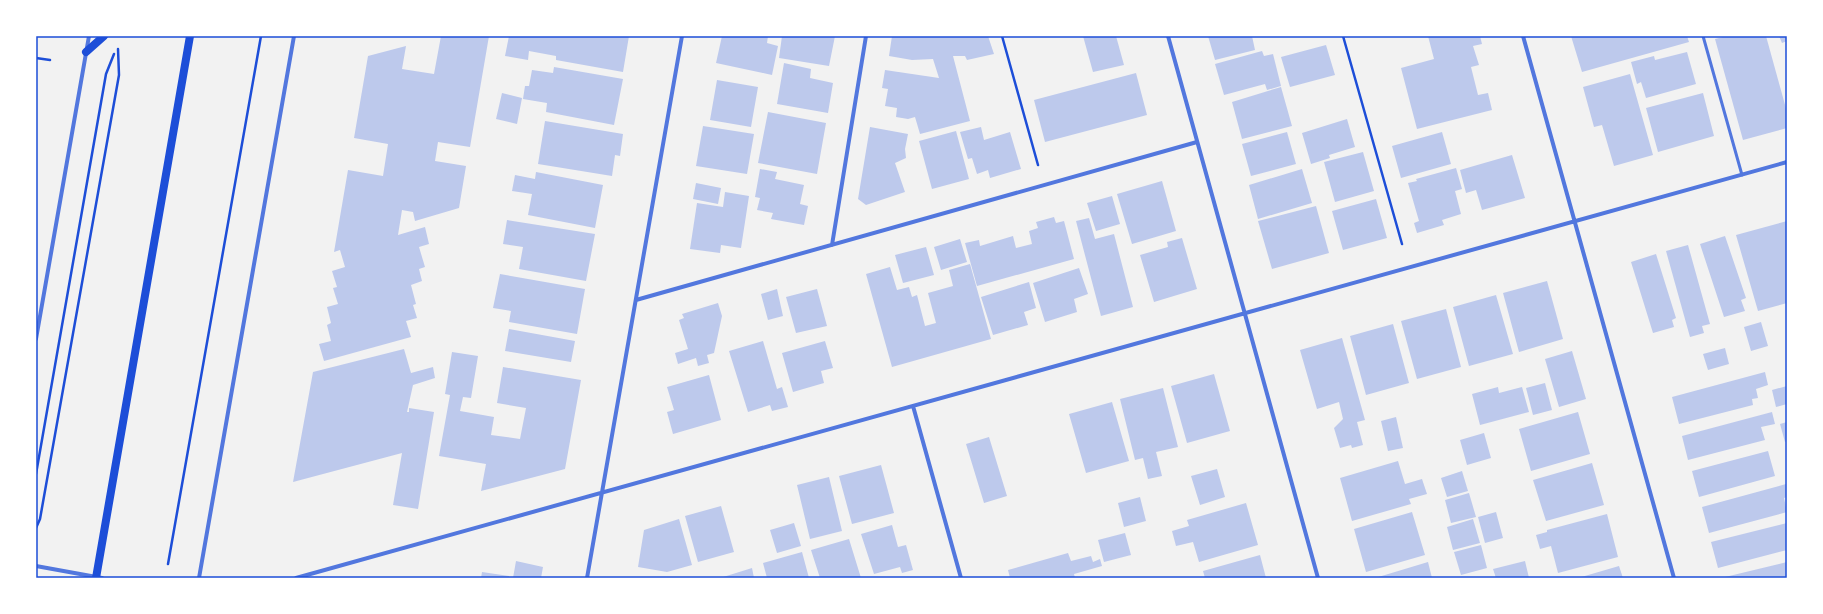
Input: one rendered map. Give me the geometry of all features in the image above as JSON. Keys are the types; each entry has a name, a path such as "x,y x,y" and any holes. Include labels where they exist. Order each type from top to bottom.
{"main road":[{"path":"86,52 104,36"},
{"path":"98,578 190,36"}],"street":[{"path":"36,339 88,36"},
{"path":"199,578 294,36"},
{"path":"587,578 682,36"},
{"path":"832,245 866,36"},
{"path":"1168,36 1318,578"},
{"path":"1523,36 1674,578"},
{"path":"636,300 1197,142"},
{"path":"296,578 1787,162"},
{"path":"913,406 961,578"},
{"path":"36,566 98,578"}],"lane":[{"path":"1703,36 1742,175"}],"path":[{"path":"168,564 261,36"},
{"path":"1002,36 1038,165"},
{"path":"1343,36 1402,244"},
{"path":"36,474 106,74 118,44 119,75 40,519 36,528"},
{"path":"36,58 50,60"}],"building":[{"path":"441,36 489,36 470,147 438,142 435,161 466,166 459,208 415,221 413,212 402,210 398,235 425,227 429,244 419,247 425,267 419,269 422,281 411,285 416,304 413,305 417,318 406,321 411,337 324,361 319,344 331,341 327,325 331,323 327,307 338,304 333,288 337,287 332,271 345,267 340,250 334,252 348,170 383,176 388,144 354,138 368,56 406,46 402,69 434,74"},
{"path":"509,36 629,36 623,72 556,60 556,56 529,51 528,60 505,56"},
{"path":"722,36 768,36 767,43 778,46 772,75 716,63"},
{"path":"782,36 835,36 829,66 779,58"},
{"path":"892,36 988,36 994,54 967,60 965,56 953,56 970,121 920,134 915,117 908,119 896,117 897,108 885,106 888,89 882,88 885,70 939,78 933,59 912,60 889,56"},
{"path":"1083,36 1116,36 1124,65 1093,72"},
{"path":"1208,36 1252,36 1255,50 1215,60"},
{"path":"1428,36 1480,36 1482,44 1473,46 1479,65 1471,67 1478,95 1488,93 1492,110 1417,129 1401,68 1434,59"},
{"path":"1571,36 1687,36 1689,42 1582,72"},
{"path":"1727,36 1766,36 1787,112 1787,128 1743,140 1715,39"},
{"path":"1779,36 1787,36 1787,41 1782,43"},
{"path":"1326,45 1335,75 1290,87 1281,57"},
{"path":"1262,51 1264,56 1273,54 1281,86 1267,90 1265,84 1224,95 1215,64"},
{"path":"1687,52 1696,84 1646,98 1641,82 1637,84 1631,62 1654,56 1655,60"},
{"path":"784,63 811,69 810,78 833,83 828,113 777,104"},
{"path":"554,67 623,79 614,125 546,112 547,103 523,99 525,86 529,86 532,70 553,73"},
{"path":"1136,73 1147,115 1045,142 1034,100"},
{"path":"1630,74 1653,155 1614,166 1602,125 1594,127 1583,87"},
{"path":"717,80 758,87 751,127 710,120"},
{"path":"1281,87 1292,126 1242,139 1232,102"},
{"path":"502,93 522,98 517,124 496,119"},
{"path":"1703,93 1714,136 1658,152 1646,108"},
{"path":"768,112 826,123 817,174 758,163"},
{"path":"1347,119 1355,147 1329,155 1330,158 1311,164 1302,133"},
{"path":"545,121 623,134 620,156 615,155 612,176 538,164"},
{"path":"703,126 754,134 747,174 696,166"},
{"path":"870,127 908,134 905,149 906,158 895,163 905,192 866,205 858,199"},
{"path":"981,127 984,140 1010,132 1021,169 990,178 988,170 977,174 972,158 968,159 960,132"},
{"path":"956,131 969,179 932,189 919,141"},
{"path":"1287,132 1296,164 1251,176 1242,144"},
{"path":"1442,132 1451,164 1401,178 1392,146"},
{"path":"1363,152 1374,191 1335,202 1324,162"},
{"path":"1512,155 1525,198 1482,210 1476,190 1466,193 1460,170"},
{"path":"1456,168 1462,189 1455,191 1461,214 1442,220 1444,225 1417,233 1414,223 1419,221 1408,183 1417,181 1416,179"},
{"path":"760,169 777,172 775,179 804,185 800,204 808,206 804,225 771,219 773,213 757,210 760,198 755,197"},
{"path":"1302,169 1312,203 1258,219 1249,185"},
{"path":"536,172 603,185 595,228 528,215 532,194 512,191 515,175 535,179"},
{"path":"1162,181 1176,231 1132,244 1117,194"},
{"path":"696,183 721,188 718,204 693,199"},
{"path":"725,192 749,196 741,248 721,245 720,253 690,249 697,203 723,207"},
{"path":"1112,196 1120,224 1096,231 1087,203"},
{"path":"1376,199 1387,238 1343,250 1332,211"},
{"path":"1316,206 1329,253 1272,269 1258,221"},
{"path":"1054,217 1056,223 1064,221 1074,259 977,286 965,243 979,240 980,246 1013,236 1016,248 1032,244 1029,231 1038,228 1036,222"},
{"path":"1089,218 1095,239 1114,234 1133,307 1101,316 1076,221"},
{"path":"507,220 595,234 586,281 519,269 523,247 503,244"},
{"path":"1787,221 1787,303 1758,311 1736,235"},
{"path":"1725,236 1746,298 1741,300 1745,311 1724,317 1700,244"},
{"path":"1182,238 1197,289 1154,302 1140,255 1168,247 1167,242"},
{"path":"960,239 967,262 941,270 934,247"},
{"path":"1688,245 1710,324 1702,326 1704,333 1690,337 1666,251"},
{"path":"926,247 934,275 903,283 895,255"},
{"path":"1656,254 1676,318 1672,320 1674,327 1653,333 1631,262"},
{"path":"970,264 991,339 892,367 866,274 890,267 897,290 909,287 912,297 917,295 925,326 936,323 928,293 953,286 949,270"},
{"path":"1079,268 1088,294 1074,299 1077,312 1045,322 1033,283"},
{"path":"500,274 585,289 577,334 509,322 511,311 493,308"},
{"path":"1547,281 1563,339 1519,352 1503,293"},
{"path":"1029,282 1036,308 1024,312 1028,325 993,335 981,297"},
{"path":"777,289 783,316 768,320 761,294"},
{"path":"817,289 827,326 796,333 786,297"},
{"path":"1496,295 1513,354 1469,366 1453,307"},
{"path":"718,303 722,316 714,353 707,355 709,363 698,366 696,358 678,364 675,353 688,349 679,320 684,318 682,314"},
{"path":"1446,309 1461,367 1417,379 1401,321"},
{"path":"1761,322 1768,346 1751,351 1744,327"},
{"path":"1393,324 1409,383 1366,395 1350,336"},
{"path":"509,329 575,341 571,362 505,351"},
{"path":"1342,338 1365,420 1357,422 1363,445 1352,448 1351,445 1340,448 1334,428 1343,419 1339,402 1317,409 1300,350"},
{"path":"763,341 777,389 782,387 788,407 772,411 770,405 748,412 729,351"},
{"path":"825,341 833,368 821,371 824,383 793,392 782,353"},
{"path":"1725,348 1729,364 1708,370 1703,354"},
{"path":"404,349 411,373 433,367 435,378 413,385 407,412 409,412 409,408 434,412 418,509 393,505 402,453 293,482 313,372"},
{"path":"1572,351 1586,399 1559,407 1545,359"},
{"path":"452,352 478,356 471,398 463,397 460,411 494,417 491,435 520,439 526,408 497,403 503,367 581,380 565,469 481,491 486,464 439,456 450,395 445,394"},
{"path":"1765,372 1768,385 1756,389 1758,398 1752,399 1753,405 1679,424 1672,397"},
{"path":"1214,374 1230,431 1187,443 1171,386"},
{"path":"709,375 721,420 673,434 667,412 674,410 667,387"},
{"path":"1545,383 1552,410 1533,415 1526,388"},
{"path":"1787,386 1787,404 1776,407 1772,390"},
{"path":"1498,387 1499,393 1522,387 1529,412 1480,425 1472,394"},
{"path":"1163,388 1178,447 1156,452 1162,476 1148,479 1143,458 1135,460 1120,399"},
{"path":"1112,402 1129,461 1086,473 1069,414"},
{"path":"1578,412 1590,454 1531,471 1519,429"},
{"path":"1772,412 1775,424 1761,427 1765,440 1688,460 1682,436"},
{"path":"1396,417 1403,448 1388,451 1381,421"},
{"path":"1787,422 1787,441 1785,442 1780,424"},
{"path":"1484,433 1491,458 1467,465 1460,440"},
{"path":"989,437 1007,496 984,503 966,444"},
{"path":"1768,451 1775,476 1699,497 1692,471"},
{"path":"1398,461 1405,484 1422,479 1427,494 1409,499 1411,504 1352,521 1340,478"},
{"path":"1592,463 1604,505 1546,521 1533,480"},
{"path":"881,465 894,513 852,524 839,476"},
{"path":"1217,469 1225,497 1200,505 1191,476"},
{"path":"1462,471 1468,491 1447,497 1441,478"},
{"path":"829,477 842,531 810,539 797,485"},
{"path":"1786,484 1787,497 1784,498 1787,512 1709,533 1702,507"},
{"path":"1469,493 1476,517 1451,523 1445,500"},
{"path":"1140,497 1146,521 1124,527 1118,503"},
{"path":"1246,503 1258,545 1199,562 1193,542 1176,546 1172,531 1189,526 1187,520"},
{"path":"721,506 734,552 698,562 685,516"},
{"path":"1412,512 1425,555 1366,572 1354,529"},
{"path":"1496,512 1503,538 1485,543 1478,517"},
{"path":"1607,514 1618,557 1558,573 1551,546 1540,549 1536,535 1547,532 1547,530"},
{"path":"679,519 692,565 667,572 638,567 644,530"},
{"path":"1473,519 1480,543 1453,550 1447,527"},
{"path":"794,523 801,546 777,553 770,530"},
{"path":"1787,523 1787,550 1718,568 1711,542"},
{"path":"892,525 898,547 906,545 913,570 902,573 900,567 874,574 861,534"},
{"path":"1125,533 1131,555 1104,562 1098,540"},
{"path":"849,539 861,578 820,578 811,550"},
{"path":"1481,545 1487,568 1461,575 1454,552"},
{"path":"802,552 809,578 767,578 763,563"},
{"path":"1068,553 1071,561 1091,556 1093,562 1100,559 1102,566 1074,574 1075,578 1010,578 1008,570"},
{"path":"1260,555 1266,578 1205,578 1203,571"},
{"path":"516,561 543,567 541,578 513,578"},
{"path":"1525,561 1529,578 1496,578 1493,569"},
{"path":"1428,562 1432,578 1375,578"},
{"path":"1787,562 1787,578 1725,578 1725,577"},
{"path":"1619,566 1623,578 1578,578"},
{"path":"752,568 754,578 720,578"},
{"path":"482,572 509,576 509,578 481,578"}]}
